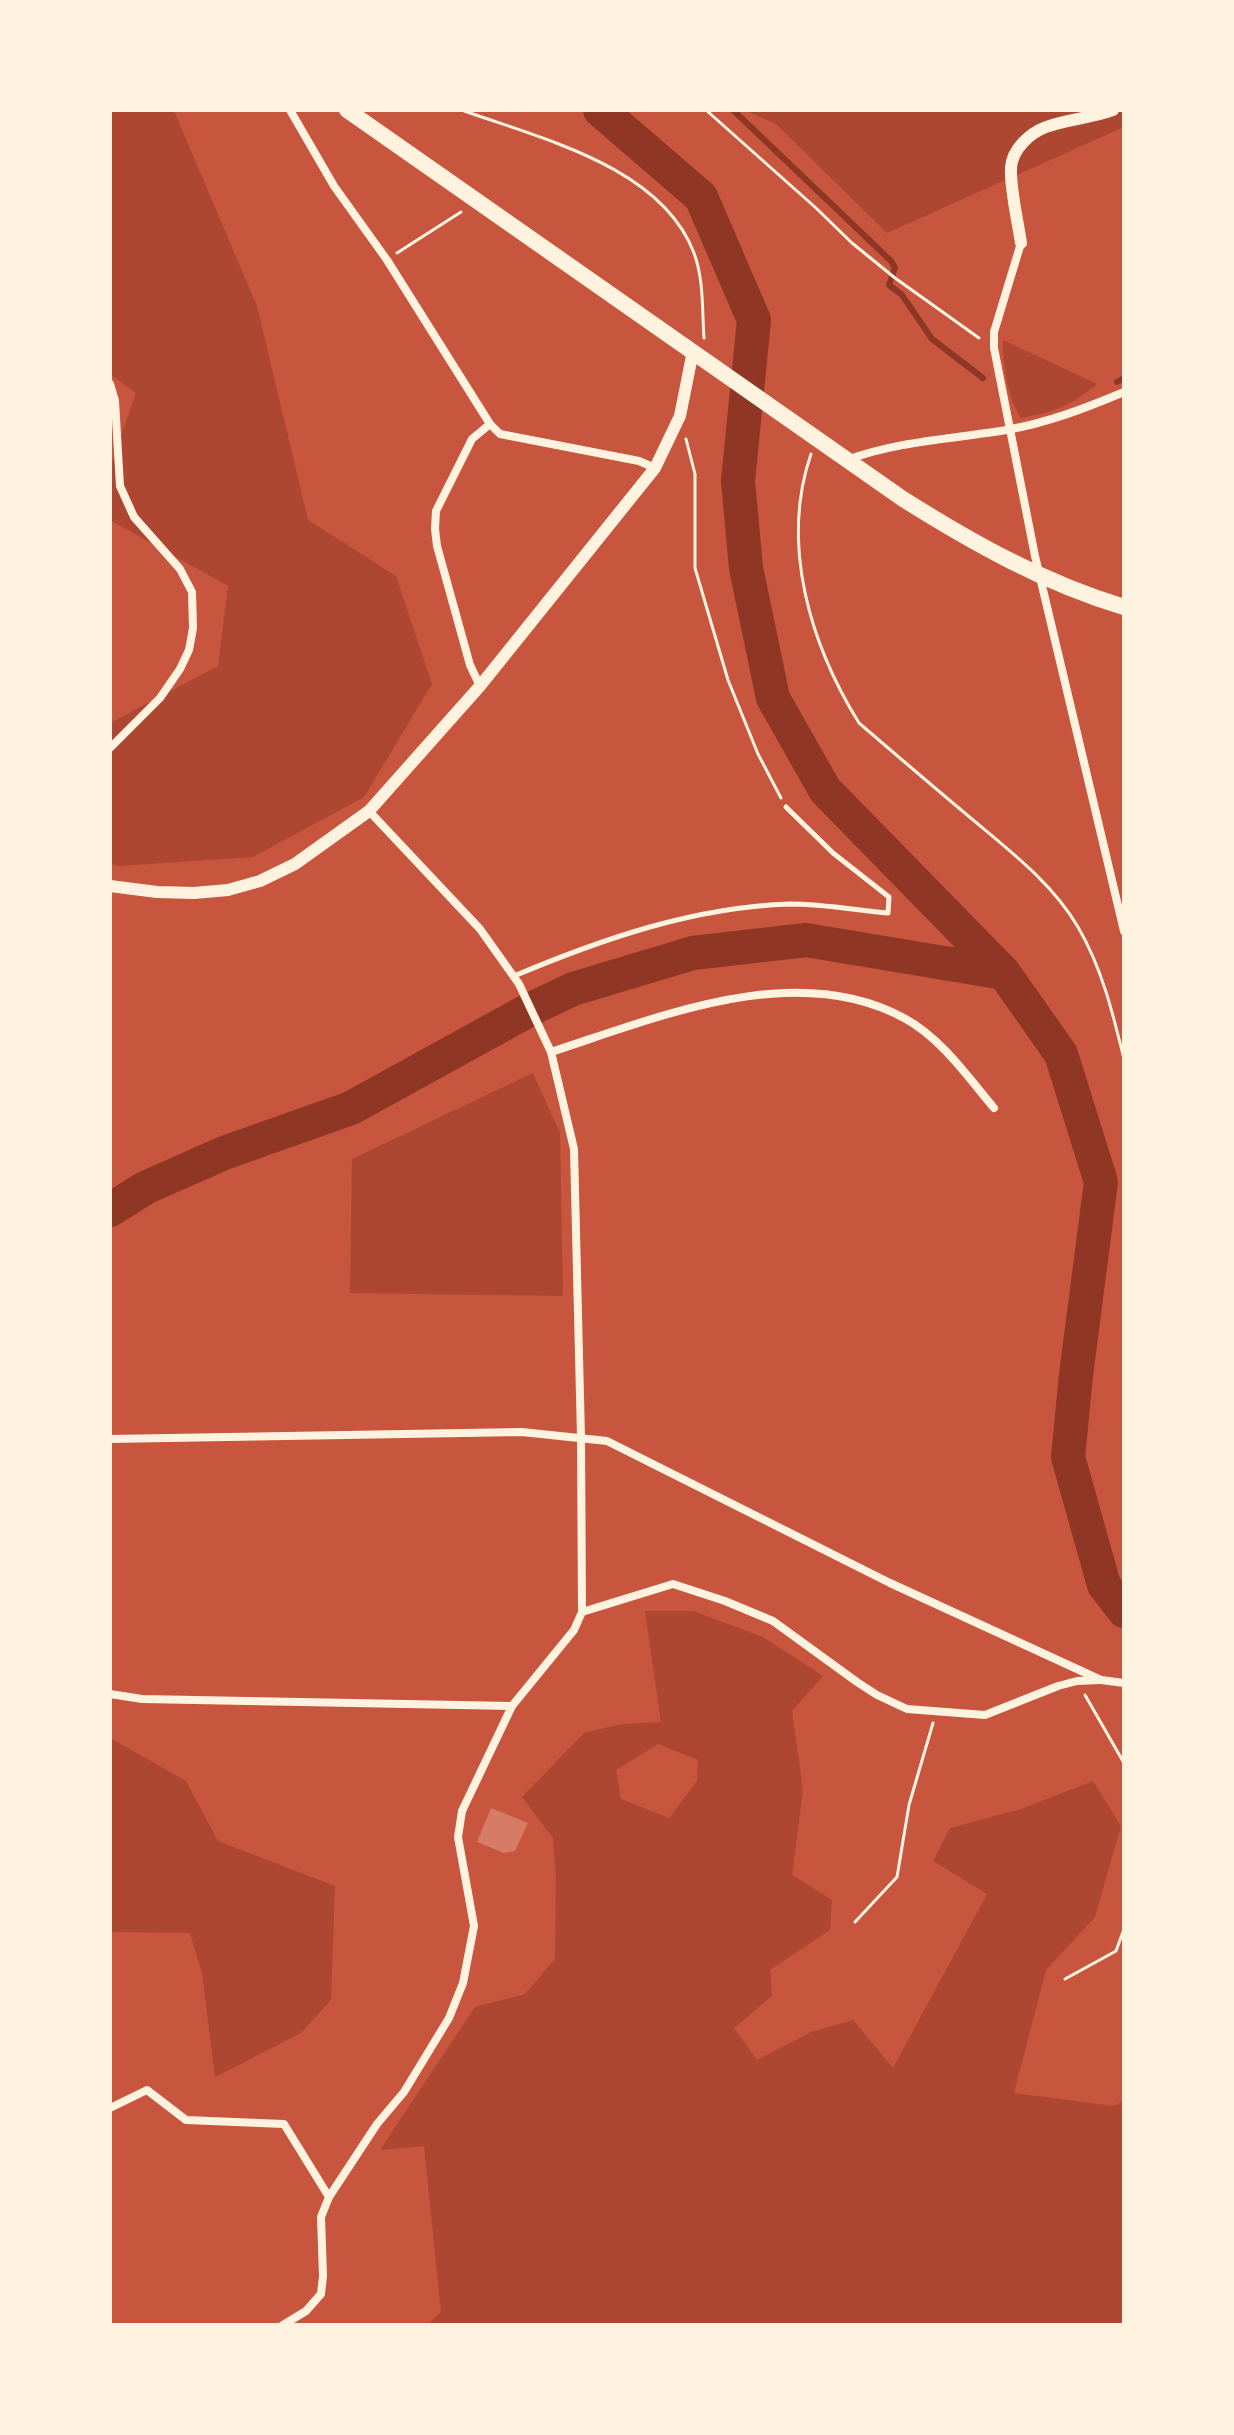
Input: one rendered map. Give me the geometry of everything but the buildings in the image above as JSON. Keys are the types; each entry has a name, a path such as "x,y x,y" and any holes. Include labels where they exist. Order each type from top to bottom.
{"highway":[{"path":"347,110 478,201 699,346 710,362 847,460 951,529 1040,576 1124,607"}],"street":[{"path":"290,110 334,186 387,260 490,424 500,434 639,461 655,468"},
{"path":"1113,110 1096,117 1047,126 1030,134 1020,146 1011,166 1021,243 994,332 994,348 1040,576 1124,931"},
{"path":"110,886 194,893 228,890 260,881 295,864 369,811 480,686 655,468 680,416 699,346"},
{"path":"110,384 115,401 120,486 134,517 180,569 192,592 193,628 189,650 174,678 160,698 110,748"},
{"path":"847,460 902,445 1010,430 1079,411 1124,392"},
{"path":"480,686 470,665 435,529 436,511 472,439 490,424"},
{"path":"283,2325 306,2311 321,2294 321,2217 329,2197 377,2124 404,2092 449,2018 463,1983 474,1926 458,1837 462,1811 512,1706 574,1630 582,1612 574,1149 551,1052 517,980 480,929 369,811"},
{"path":"551,1052 706,1004 761,994 806,993 857,999 905,1018 944,1048 994,1108"},
{"path":"110,1439 522,1432 607,1441 890,1583 1101,1680"},
{"path":"582,1612 673,1584 773,1621 877,1695 907,1709 985,1715 1077,1681 1124,1683"},
{"path":"110,1694 142,1699 512,1706"},
{"path":"110,2108 147,2090 186,2120 284,2124 329,2197"}],"lane":[{"path":"517,980 582,947 658,924 742,908 794,904 888,913 889,897 833,853 786,807"}],"path":[{"path":"462,110 596,159 646,192 666,210 681,227 700,276 699,346"},
{"path":"706,110 888,273 994,348"},
{"path":"387,260 478,201"},
{"path":"680,416 695,474 695,568 728,680 758,754 786,807"},
{"path":"811,435 799,498 799,546 805,593 822,653 842,695 859,723 1024,863 1063,906 1095,959 1112,1009 1124,1059"},
{"path":"1077,1681 1124,1763"},
{"path":"855,1922 897,1877 909,1805 937,1711"},
{"path":"1065,1979 1116,1951 1124,1929"}],"shaded area":[{"path":"110,110 174,111 257,306 308,520 396,576 432,684 364,797 253,857 120,866 110,864 110,723 218,666 228,586 110,520 110,468 136,393 110,374"},
{"path":"744,110 1124,110 1124,127 887,233 776,124"},
{"path":"1003,340 1097,384 1062,407 1021,418 1007,380"},
{"path":"533,1073 560,1133 563,1296 350,1293 352,1159"},
{"path":"645,1611 693,1611 763,1637 823,1676 792,1711 803,1790 792,1875 832,1900 830,1930 770,1970 772,1996 734,2028 757,2060 811,2032 853,2020 893,2068 987,1894 933,1861 950,1828 1021,1809 1093,1781 1121,1826 1095,1917 1046,1970 1014,2093 1113,2106 1124,2101 1124,2325 427,2325 441,2312 424,2146 380,2150 475,2007 525,1994 555,1959 553,1838 522,1797 584,1733 622,1724 661,1722","holes":["658,1744 698,1760 697,1781 669,1818 621,1799 616,1770"]},
{"path":"110,1738 186,1781 218,1841 335,1886 331,2000 301,2033 215,2077 202,1973 190,1933 110,1932"}],"waterway":[{"path":"600,110 701,197 754,320 738,481 746,568 773,698 825,790 1004,973 1061,1054 1101,1182 1068,1457 1104,1585 1124,1611"},
{"path":"733,110 891,261 895,268 889,285 902,295 932,339 983,378"},
{"path":"1117,382 1124,378"},
{"path":"110,1210 145,1188 224,1153 351,1108 573,989 693,953 806,940 1004,973"}]}
